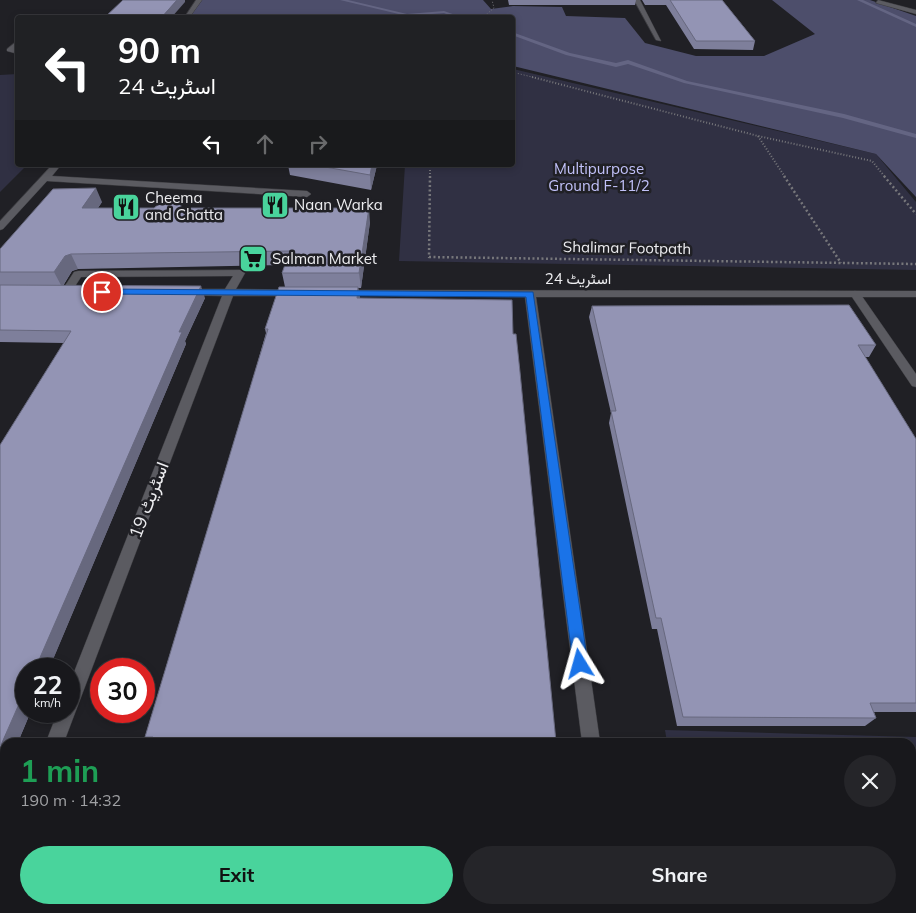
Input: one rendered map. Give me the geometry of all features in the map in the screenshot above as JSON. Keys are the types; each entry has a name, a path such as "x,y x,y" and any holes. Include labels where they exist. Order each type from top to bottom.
{"street":[{"path":"188,15 199,0"},
{"path":"637,0 659,40"},
{"path":"878,2 916,12"},
{"path":"15,45 9,50 15,51"},
{"path":"0,227 55,167"},
{"path":"45,178 307,194"},
{"name":"اسٹریٹ 19","path":"66,292 78,274 240,273 229,292 80,679"},
{"path":"172,292 307,293"},
{"name":"اسٹریٹ 24","path":"326,293 916,294"},
{"path":"530,294 590,738"},
{"path":"855,294 916,383"},
{"path":"57,738 62,723"}],"path":[{"path":"486,15 494,8 492,0"},
{"path":"515,73 758,136 872,162 916,214"},
{"path":"758,136 842,263"},
{"name":"Shalimar Footpath","path":"430,167 429,256 916,264"}],"green space":[{"name":"Multipurpose Ground F-11/2","path":"515,69 876,154 916,202 916,270 399,261 405,167 515,167"},
{"path":"15,74 15,167 25,167 0,192 0,75"},
{"path":"665,730 916,737 916,738 666,738"}],"shaded area":[{"path":"201,0 483,0 491,9 513,6 562,7 566,16 625,18 645,43 696,56 764,56 815,34 772,0 870,0 916,16 916,197 876,154 515,66 515,15 188,15"}],"building":[{"path":"123,0 177,0 164,15 107,15"},
{"path":"670,0 722,0 755,41 696,41"},
{"path":"325,167 372,167 370,175"},
{"path":"96,188 82,208 154,208 160,203 181,202 181,208 369,208 359,273 282,273 290,251 71,254 65,256 54,272 0,272 0,249 53,189"},
{"path":"0,285 201,286 179,332 182,332 40,658 15,658 15,713 4,738 0,738 0,445 71,331 0,330"},
{"path":"279,287 358,287 357,298 512,300 513,334 516,334 556,738 145,737 149,723 155,723 155,704 268,329 265,329"},
{"path":"849,305 876,345 858,345 916,439 916,703 870,703 876,718 683,717 661,618 656,618 611,411 616,411 592,306"}],"waterway":[{"path":"342,0 407,15"},
{"path":"859,0 916,26"},
{"path":"407,15 444,12 453,15"},
{"path":"515,34 568,54 616,65 628,62 686,82 844,116 916,136"}],"place":[{"name":"Naan Warka","path":"275,205"},
{"name":"Cheema and Chatta","path":"126,207"},
{"name":"Salman Market","path":"253,259"}],"route":[{"path":"102,292 530,294 580,664"}]}
